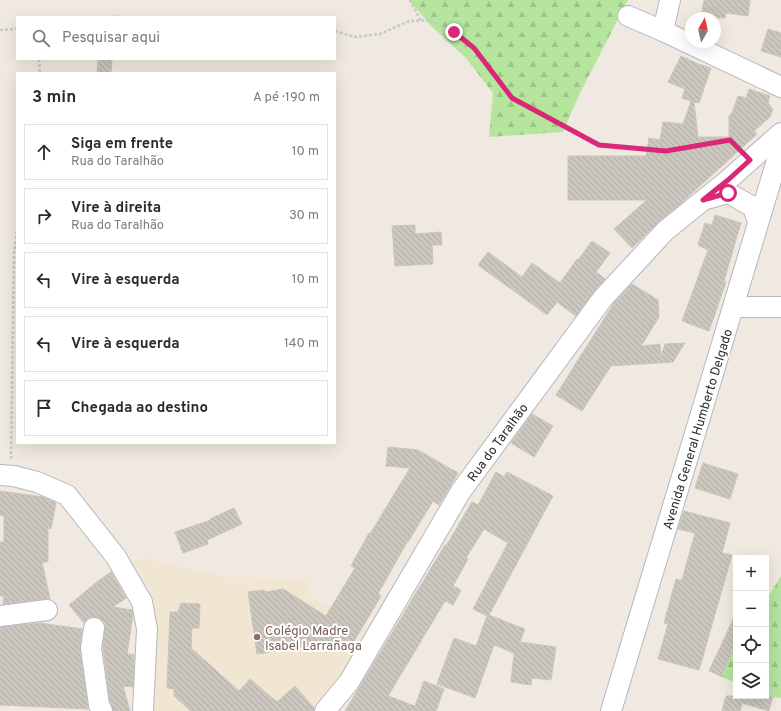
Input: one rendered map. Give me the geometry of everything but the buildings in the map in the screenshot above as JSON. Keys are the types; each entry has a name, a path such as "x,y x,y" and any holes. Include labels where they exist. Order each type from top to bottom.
{"street":[{"path":"663,31 670,0"},
{"path":"628,16 781,87"},
{"name":"Rua do Taralhão","path":"326,711 349,682 461,491 603,298 665,231 728,180 781,133"},
{"name":"Avenida General Humberto Delgado","path":"611,711 781,147"},
{"name":"Rua do Taralhão","path":"703,200 728,193 753,207 758,222"},
{"path":"733,307 781,307"},
{"path":"5,476 37,482 67,495 116,557 142,602 147,629 143,711"},
{"path":"0,616 47,610"},
{"path":"94,628 91,648 99,705 102,711"}],"path":[{"path":"410,0 421,21"},
{"path":"336,31 355,37 380,34 409,21 430,20 454,32 474,48 512,98 599,145 666,151 730,140 750,160"},
{"path":"0,30 16,29"},
{"path":"39,60 40,72"},
{"path":"5,476 14,253 16,238"}],"shaded area":[{"name":"Colégio Madre Isabel Larrañaga","path":"146,558 224,577 306,579 311,596 365,630 357,644 360,647 348,667 322,700 309,711 153,711 155,601 132,560"}],"green space":[{"path":"409,0 628,0 579,95 563,132 489,137 493,93 465,57 431,26"},
{"path":"781,576 781,698 769,696 769,595"},
{"path":"733,651 733,682 717,675"}],"place":[{"name":"Colégio Madre Isabel Larrañaga","path":"257,637"}],"route":[{"path":"454,32 474,48 512,98 599,145 666,151 730,140 750,160 703,200 728,193"}]}
